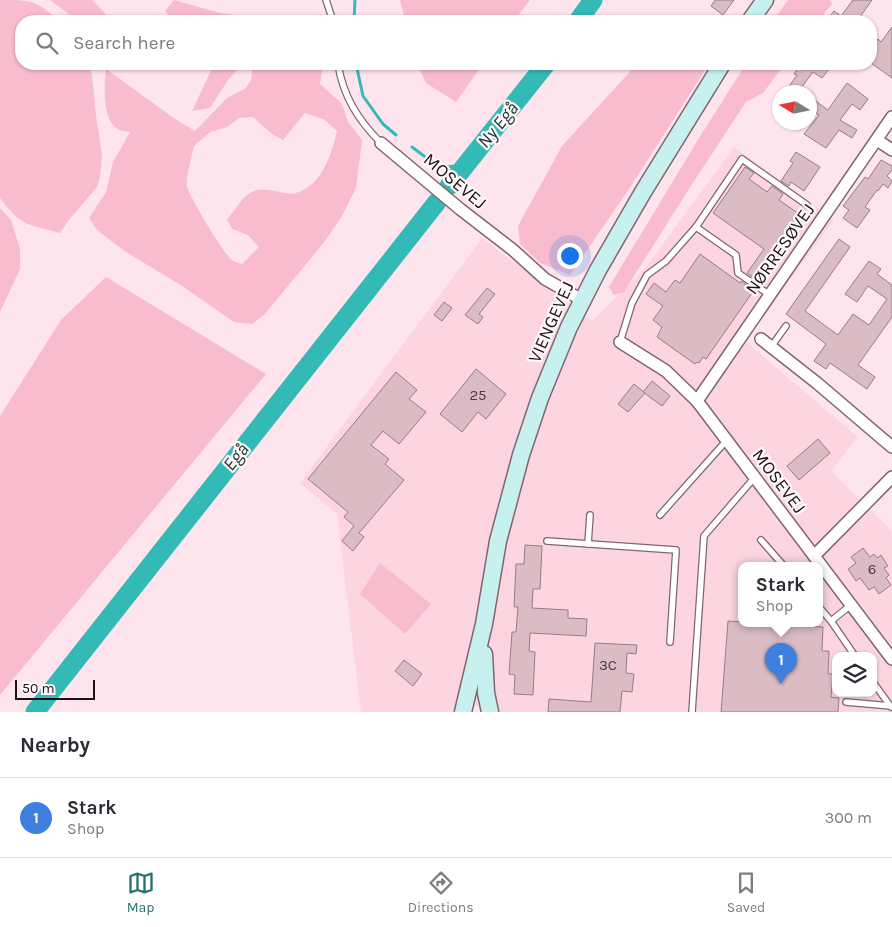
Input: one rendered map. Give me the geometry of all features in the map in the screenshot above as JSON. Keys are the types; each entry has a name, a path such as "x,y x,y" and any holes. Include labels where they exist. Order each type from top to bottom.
{"street":[{"path":"754,15 765,0"},
{"name":"VIENGEVEJ","path":"463,712 484,624 498,541 521,455 544,389 582,300 638,200 718,70"},
{"name":"NØRRESØVEJ","path":"697,402 892,117"},
{"path":"876,140 892,150"},
{"name":"MOSEVEJ","path":"381,143 460,209 513,250 545,279 582,300"},
{"path":"761,339 817,383 892,447"},
{"name":"MOSEVEJ","path":"620,342 666,371 697,402 818,562"},
{"path":"814,556 892,477"},
{"name":"MOSEVEJ","path":"823,568 892,659"},
{"name":"VIENGEVEJ","path":"484,624 486,698 490,712"}],"lane":[{"path":"326,0 331,15"},
{"name":"MOSEVEJ","path":"339,70 344,90 352,108 366,128 381,143"},
{"path":"620,342 632,302 647,274 666,261 696,227 742,159 807,205"},
{"path":"696,227 736,255 738,273 770,295"},
{"path":"771,347 786,326"},
{"path":"660,516 726,440"},
{"path":"692,712 704,536 755,478"},
{"path":"588,544 590,515"},
{"path":"761,540 780,562"},
{"path":"548,541 676,550 670,642"},
{"path":"831,622 850,605"},
{"path":"823,612 852,652"},
{"path":"877,688 891,707"},
{"path":"846,702 891,707"}],"shaded area":[{"path":"0,0 19,0 38,5 52,15 15,15 15,70 90,70 102,155 100,177 97,187 60,233 26,223 14,214 0,198"},
{"path":"50,0 92,0 105,15 70,15"},
{"path":"174,0 234,15 169,15 165,11"},
{"path":"400,0 530,0 519,15 404,15"},
{"path":"788,0 830,0 832,4 823,15 777,15"},
{"path":"106,70 195,131 227,98 246,88 251,80 252,70 322,70 320,84 342,104 348,122 362,140 356,188 342,216 325,241 265,314 252,324 234,322 182,286 123,250 97,230 89,218 106,192 113,162 130,132 118,129 109,118 105,102","holes":["305,113 325,120 337,131 324,168 313,183 305,189 291,194 260,190 253,191 244,197 227,219 232,229 248,235 259,247 242,264 233,261 215,237 187,187 194,146 210,132 227,127 239,118 253,117 272,134 283,140"]},
{"path":"211,70 237,70 210,108 192,111"},
{"path":"420,70 479,70 456,102 426,83"},
{"path":"632,70 705,70 629,189 570,275 540,263 520,244 518,226 562,146"},
{"path":"742,70 780,70 763,93 746,102 624,292 614,295 609,287"},
{"path":"734,147 834,220 745,341 858,437 831,471 892,531 892,712 490,712 477,705 448,712 361,712 337,514 300,483 482,238 592,321 644,270"},
{"path":"0,208 11,220 20,249 20,269 0,312"},
{"path":"106,277 266,374 0,695 0,416 61,320"},
{"path":"380,563 431,604 405,634 360,594"}],"building":[{"path":"715,0 734,0 723,15 711,6"},
{"path":"853,0 872,0 861,15 842,15"},
{"path":"834,11 840,15 831,15"},
{"path":"892,27 892,78 877,67 877,40 878,39 881,42"},
{"path":"797,70 828,70 822,78 813,72 803,85 790,85 797,75 794,74"},
{"path":"847,83 868,99 860,110 852,104 840,120 857,130 852,138 839,130 826,148 804,134 807,130 817,130 817,118 819,115 817,114 817,102 828,110"},
{"path":"796,152 820,167 804,191 791,182 789,186 781,181 793,163 790,161"},
{"path":"881,160 892,166 892,170 887,176 892,181 888,188 883,184 877,190 865,207 870,210 857,228 843,218 849,210 843,206 865,177 868,179"},
{"path":"745,167 754,173 749,179 767,192 772,186 783,194 779,200 805,218 760,282 747,273 764,249 713,213"},
{"path":"839,239 850,247 805,311 838,335 853,314 869,325 887,299 868,286 857,302 845,294 869,261 881,269 877,274 892,285 892,317 858,365 875,377 867,389 830,363 826,369 814,361 826,344 786,314"},
{"path":"700,254 740,283 741,281 754,290 706,359 703,357 699,363 695,364 657,337 662,327 653,320 663,306 646,294 654,283 666,292 675,280 680,283"},
{"path":"487,288 495,294 479,314 483,317 478,324 465,315"},
{"path":"444,302 452,308 442,321 434,315"},
{"path":"476,369 506,394 486,419 478,412 462,432 440,414"},
{"path":"396,372 417,390 409,399 426,412 399,444 383,431 371,445 389,459 385,464 404,480 359,533 364,537 353,551 342,541 354,526 344,517 348,512 308,479"},
{"path":"652,381 670,396 662,406 643,392"},
{"path":"634,384 645,393 628,412 618,404"},
{"path":"818,439 830,453 799,480 787,466"},
{"path":"525,545 542,546 540,589 533,589 532,608 568,610 568,618 587,619 586,636 530,633 529,651 535,652 533,695 514,694 515,675 509,674 512,632 516,632 518,607 514,607 516,564 524,564"},
{"path":"863,548 870,557 874,554 877,558 881,555 888,566 884,568 889,575 886,578 891,585 879,594 874,587 869,590 860,578 856,581 848,569 856,563 851,557"},
{"path":"728,621 738,622 738,627 823,627 822,651 829,651 828,674 832,674 831,697 839,698 838,712 721,712"},
{"path":"595,643 637,645 636,654 627,653 626,673 634,674 632,692 622,691 620,712 548,712 549,699 591,702"},
{"path":"404,660 422,674 413,686 395,671"}],"waterway":[{"path":"354,15 355,0"},
{"name":"Ny Egå","path":"582,15 593,0"},
{"path":"357,70 363,96 383,124 396,135"},
{"name":"Ny Egå","path":"449,186 541,70"},
{"path":"412,147 428,159 445,167 466,165"},
{"name":"Egå","path":"35,712 437,202"}],"place":[{"name":"Stark","path":"781,684"}]}
